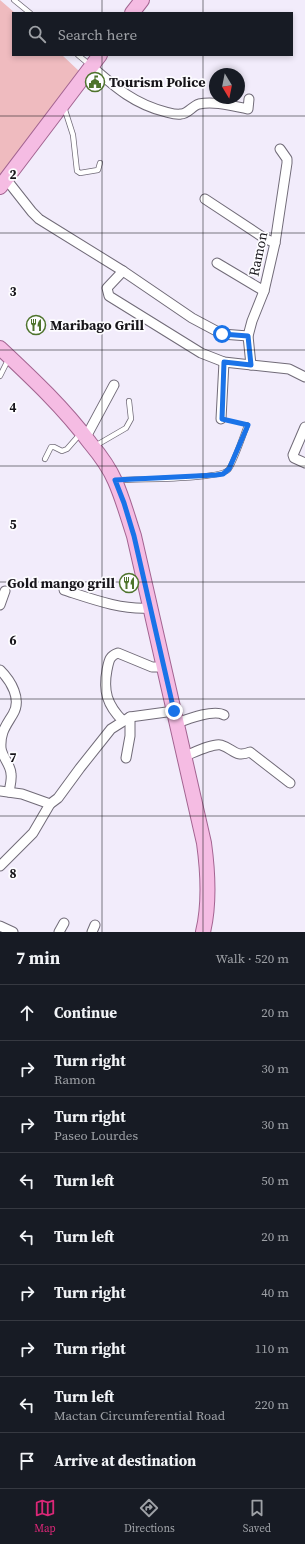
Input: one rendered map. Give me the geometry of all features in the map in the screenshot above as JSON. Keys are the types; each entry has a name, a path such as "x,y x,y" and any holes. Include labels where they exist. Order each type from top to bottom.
{"main road":[{"path":"3,183 99,56"},
{"path":"5,352 65,411 87,439 115,480 124,503 134,536 185,756 206,862 208,902 203,932"}],"street":[{"path":"91,66 119,90 135,101 152,108 179,115 186,113 198,105 205,104 220,104 248,109 249,99"},
{"name":"Ramon","path":"251,365 248,336 252,321 264,291 275,243 287,163 287,159 280,148"},
{"path":"3,183 39,219 123,271 192,318 222,334 248,336"},
{"path":"205,199 264,238 275,243"},
{"path":"217,263 264,291"},
{"path":"123,271 107,288 109,296 201,353 224,362 289,369 304,375"},
{"path":"222,419 224,362"},
{"path":"87,439 114,385"},
{"path":"305,427 293,454 294,458 305,463"},
{"path":"64,590 102,602 137,609 150,608"},
{"path":"0,605 5,591"},
{"path":"164,668 152,667 118,653 112,655 109,659 105,688 106,696 115,713 127,719 175,717 220,712 224,715"},
{"path":"0,670 13,688 17,700 14,713 4,725 1,735 1,749 11,773 4,792 22,794 50,804"},
{"path":"126,758 130,736 127,719"},
{"path":"0,866 33,833 50,804 58,798 111,729 127,719"},
{"path":"185,756 215,745 220,745 237,754 243,755 250,752 290,783"},
{"path":"59,932 64,923"},
{"path":"0,926 13,932"}],"lane":[{"path":"14,0 29,12"},
{"path":"79,56 91,66"},
{"path":"63,103 73,135 77,171 80,173 98,170 100,163"},
{"path":"0,376 5,352"},
{"path":"45,459 51,447 62,451 87,439 126,428 130,419 130,401"},
{"path":"115,480 223,474 229,469 248,425"}],"path":[{"path":"222,419 248,425"}],"shaded area":[{"path":"0,0 14,12 12,12 12,56 63,56 80,72 0,175"}],"place":[{"name":"Tourism Police","path":"95,82"},
{"name":"Maribago Grill","path":"36,325"},
{"name":"Gold mango grill","path":"129,583"}],"route":[{"path":"174,711 134,536 115,480 216,475 223,474 229,469 248,425 222,419 224,362 251,365 248,336 222,334"}]}
